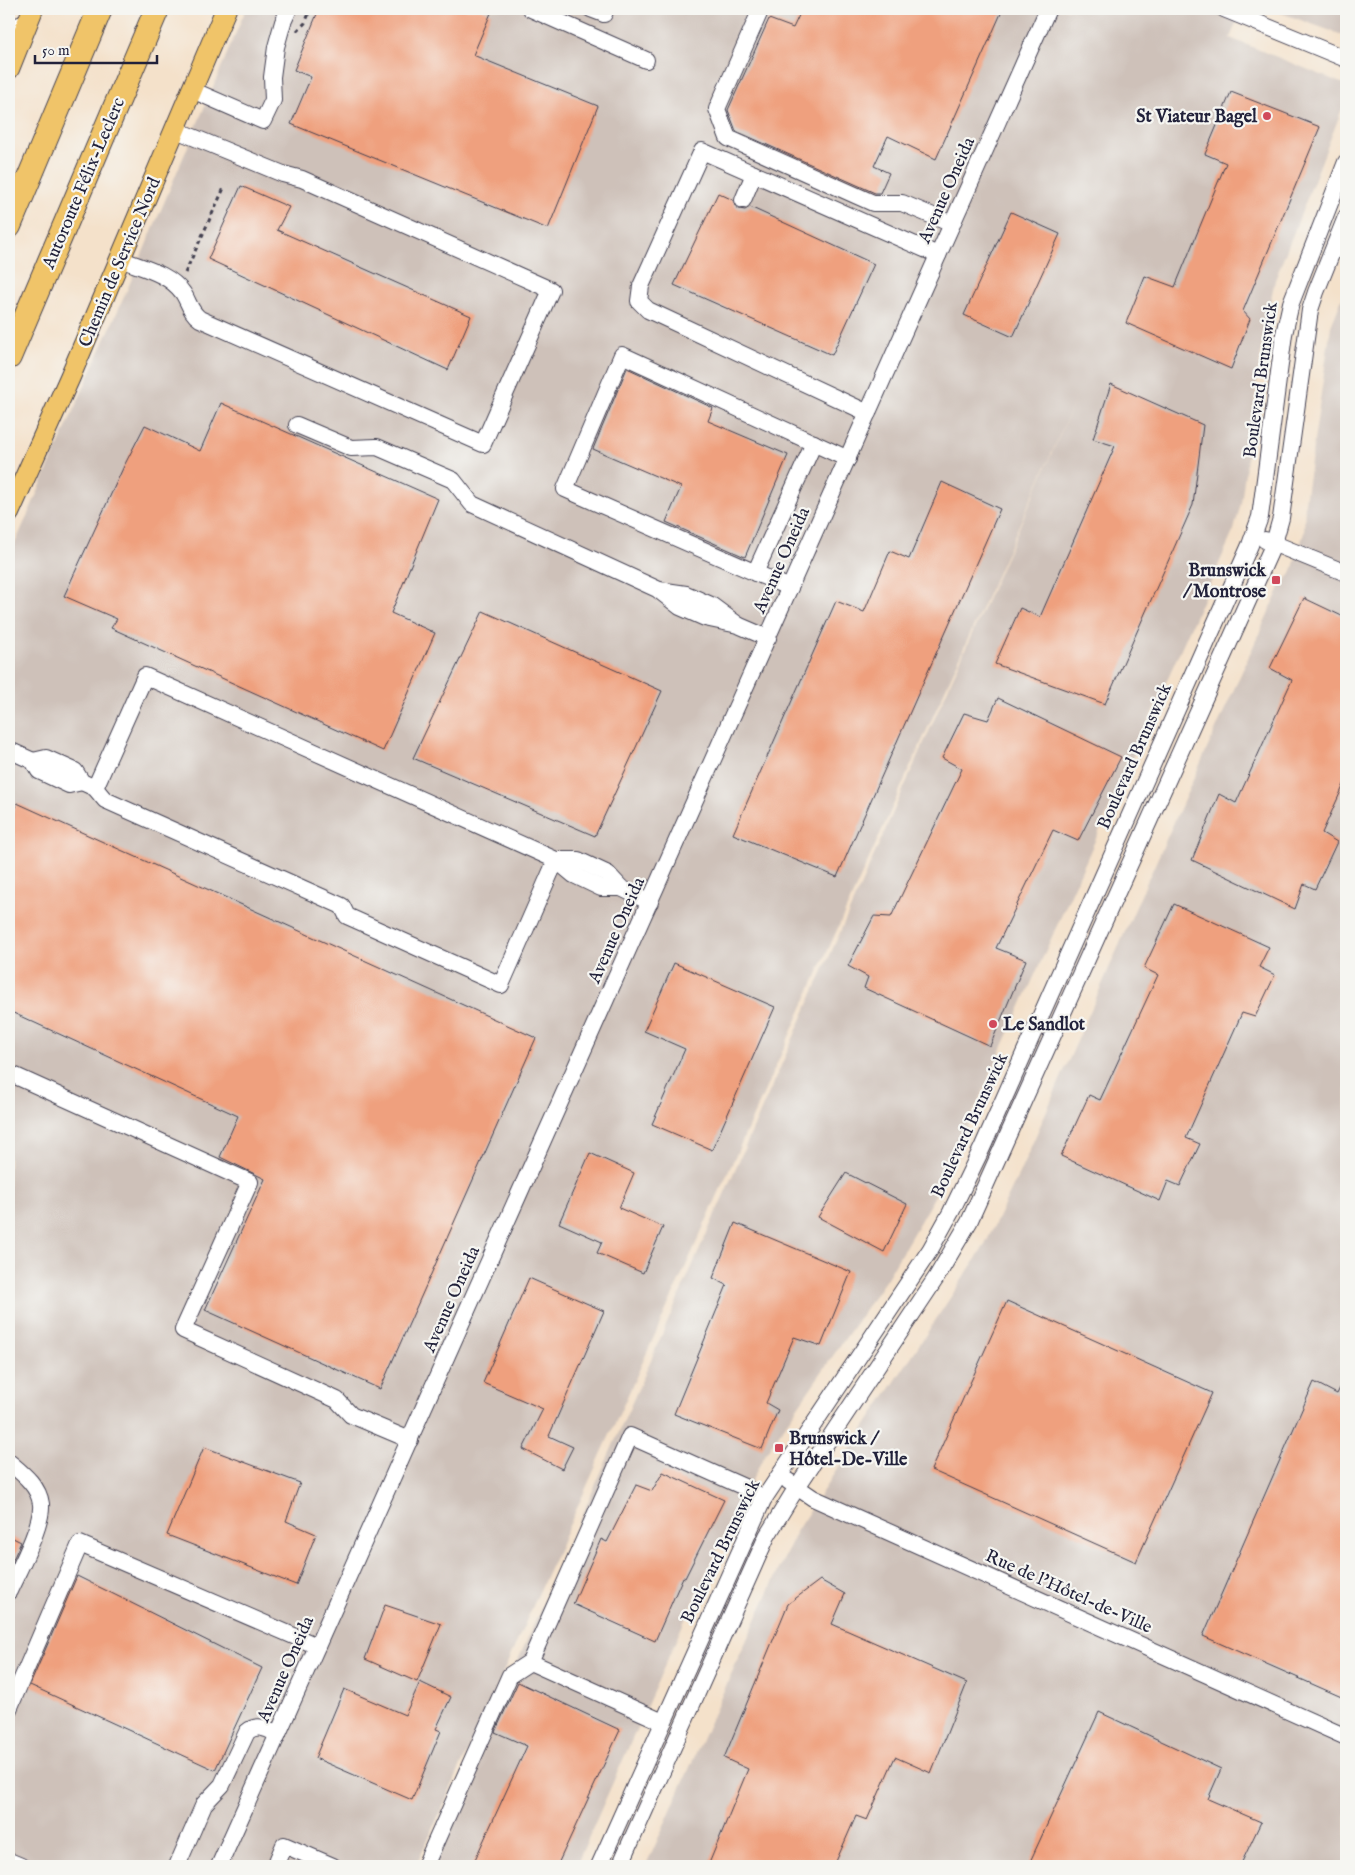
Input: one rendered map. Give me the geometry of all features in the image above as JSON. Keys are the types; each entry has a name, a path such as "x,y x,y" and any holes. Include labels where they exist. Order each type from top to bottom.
{"highway":[{"path":"9,226 100,9"},
{"name":"Autoroute Félix-Leclerc","path":"9,357 157,9"}],"main road":[{"name":"Chemin de Service Nord","path":"9,513 176,130 226,9"},
{"path":"9,69 23,20"}],"street":[{"path":"192,90 263,121 273,100 272,77 276,47 289,9"},
{"path":"531,9 646,60"},
{"path":"591,9 604,14 606,9"},
{"path":"762,9 717,109 728,138 873,203 902,203 952,224"},
{"name":"Avenue Oneida","path":"219,1866 1048,9"},
{"path":"1224,9 1346,59"},
{"path":"120,260 170,280 182,293 191,311 200,319 483,444 551,290 302,178 283,174 176,130"},
{"path":"868,413 648,310 639,301 641,286 702,151 938,255"},
{"name":"Boulevard Brunswick","path":"598,1866 764,1498 930,1250 951,1212 1018,1068 1254,536 1262,502 1284,334 1290,302 1346,162"},
{"path":"743,200 754,174"},
{"name":"Boulevard Brunswick","path":"620,1866 759,1553 776,1519 936,1278 969,1222 1274,544 1281,518 1310,310 1346,217"},
{"path":"790,588 565,489 622,355 848,459"},
{"path":"298,425 351,448 377,447 453,480 472,504 657,589 686,594 700,600 711,605 738,624 768,638"},
{"path":"755,573 814,443"},
{"path":"1254,536 1346,573"},
{"path":"88,785 145,676 556,860 578,860 608,874 621,888 650,902"},
{"path":"9,750 33,761 39,771 69,785 88,785 105,800 342,906 347,916 500,985 556,860"},
{"path":"9,1073 250,1182 183,1330 337,1400 351,1415 410,1440"},
{"path":"425,1866 510,1674 530,1662 630,1436 744,1487 764,1498"},
{"path":"9,1462 30,1482 41,1504 41,1514 37,1526 9,1591"},
{"name":"Rue de l'Hôtel-de-Ville","path":"780,1475 819,1501 1346,1737"},
{"path":"9,1709 80,1544 318,1646"},
{"path":"530,1662 663,1722"},
{"path":"177,1866 204,1804 222,1784 247,1732 254,1727 258,1727 278,1734"},
{"path":"275,1866 284,1845 333,1866"},
{"path":"9,1861 21,1866"}],"path":[{"path":"186,271 224,188"}],"shaded area":[{"path":"246,9 1242,9 1230,38 1346,85 1346,99 1275,280 1264,331 1241,503 1234,530 940,1187 887,1278 765,1454 703,1579 576,1866 427,1866 1079,392 416,1866 9,1866 9,557 127,290"},
{"path":"1270,9 1346,9 1346,36 1345,36"},
{"path":"1346,289 1346,1866 646,1866 797,1530 985,1245 1019,1174 1142,893 1281,585 1291,574 1304,533 1305,502 1331,326"}],"building":[{"path":"319,9 480,9 491,13 473,55 598,106 548,229 291,124 311,77 294,70"},
{"path":"802,9 1003,9 936,159 888,136 874,166 889,173 880,193 875,193 736,131 728,110 769,19 793,28"},
{"path":"1231,92 1320,127 1243,311 1250,319 1231,369 1126,323 1145,276 1175,287 1226,163 1205,154"},
{"path":"241,186 289,207 277,230 471,316 448,370 208,259"},
{"path":"718,193 733,200 735,206 739,209 745,210 750,207 874,264 832,355 674,285"},
{"path":"1011,212 1060,234 1013,337 964,315"},
{"path":"627,368 713,408 708,421 788,455 745,557 666,522 681,487 593,449"},
{"path":"1111,384 1203,425 1193,505 1105,704 995,664 1020,608 1040,617 1115,446 1093,439"},
{"path":"221,403 438,499 391,613 435,633 383,751 111,628 117,619 64,596 145,425 200,451"},
{"path":"942,482 1000,509 837,877 733,834 836,601 864,612 890,551 909,559"},
{"path":"1304,598 1346,618 1346,780 1322,833 1337,842 1315,889 1304,884 1295,909 1192,860 1219,794 1236,803 1292,680 1270,668"},
{"path":"483,611 662,691 595,836 413,758"},
{"path":"998,698 1121,757 1078,841 1053,830 996,948 1026,960 990,1046 864,988 868,977 848,966 874,916 891,917 962,769 942,758 964,713 988,720"},
{"path":"17,803 536,1038 380,1389 205,1310 265,1179 220,1157 238,1116 9,1011 9,823"},
{"path":"1174,904 1269,947 1259,967 1275,975 1255,1017 1242,1013 1186,1138 1200,1144 1180,1186 1168,1181 1160,1201 1061,1156 1089,1095 1100,1100 1158,975 1144,968"},
{"path":"674,963 775,1007 712,1150 652,1124 685,1049 644,1031"},
{"path":"590,1153 634,1173 619,1208 663,1227 643,1273 597,1253 602,1242 559,1223"},
{"path":"846,1173 907,1204 884,1252 818,1217"},
{"path":"735,1223 851,1272 821,1346 794,1337 766,1403 778,1410 762,1449 674,1414 727,1285 713,1278"},
{"path":"529,1278 604,1311 549,1436 573,1447 562,1469 523,1449 543,1409 483,1383"},
{"path":"1007,1301 1212,1393 1136,1562 931,1470"},
{"path":"1346,1376 1346,1699 1203,1636 1314,1382 1337,1394"},
{"path":"204,1447 300,1483 286,1521 316,1534 296,1585 167,1535"},
{"path":"663,1472 724,1500 685,1578 683,1577 655,1641 573,1604 601,1539 607,1542 636,1485 652,1491"},
{"path":"9,1536 21,1542 9,1568"},
{"path":"77,1576 262,1668 215,1770 30,1685"},
{"path":"820,1580 845,1594 832,1624 967,1683 931,1773 895,1757 867,1820 856,1816 834,1866 708,1866 748,1769 724,1758 788,1604"},
{"path":"385,1605 441,1624 417,1682 365,1659"},
{"path":"420,1682 451,1697 436,1729 441,1731 412,1800 315,1758 344,1689 405,1715"},
{"path":"518,1682 620,1730 557,1866 472,1866 527,1746 495,1732"},
{"path":"1099,1712 1221,1769 1208,1799 1261,1822 1240,1866 1028,1866"}],"place":[{"name":"St Viateur Bagel","path":"1267,116"},
{"name":"Brunswick / Montrose","path":"1276,580"},
{"name":"Le Sandlot","path":"993,1024"},
{"name":"Brunswick / Hôtel-De-Ville","path":"779,1448"}]}
